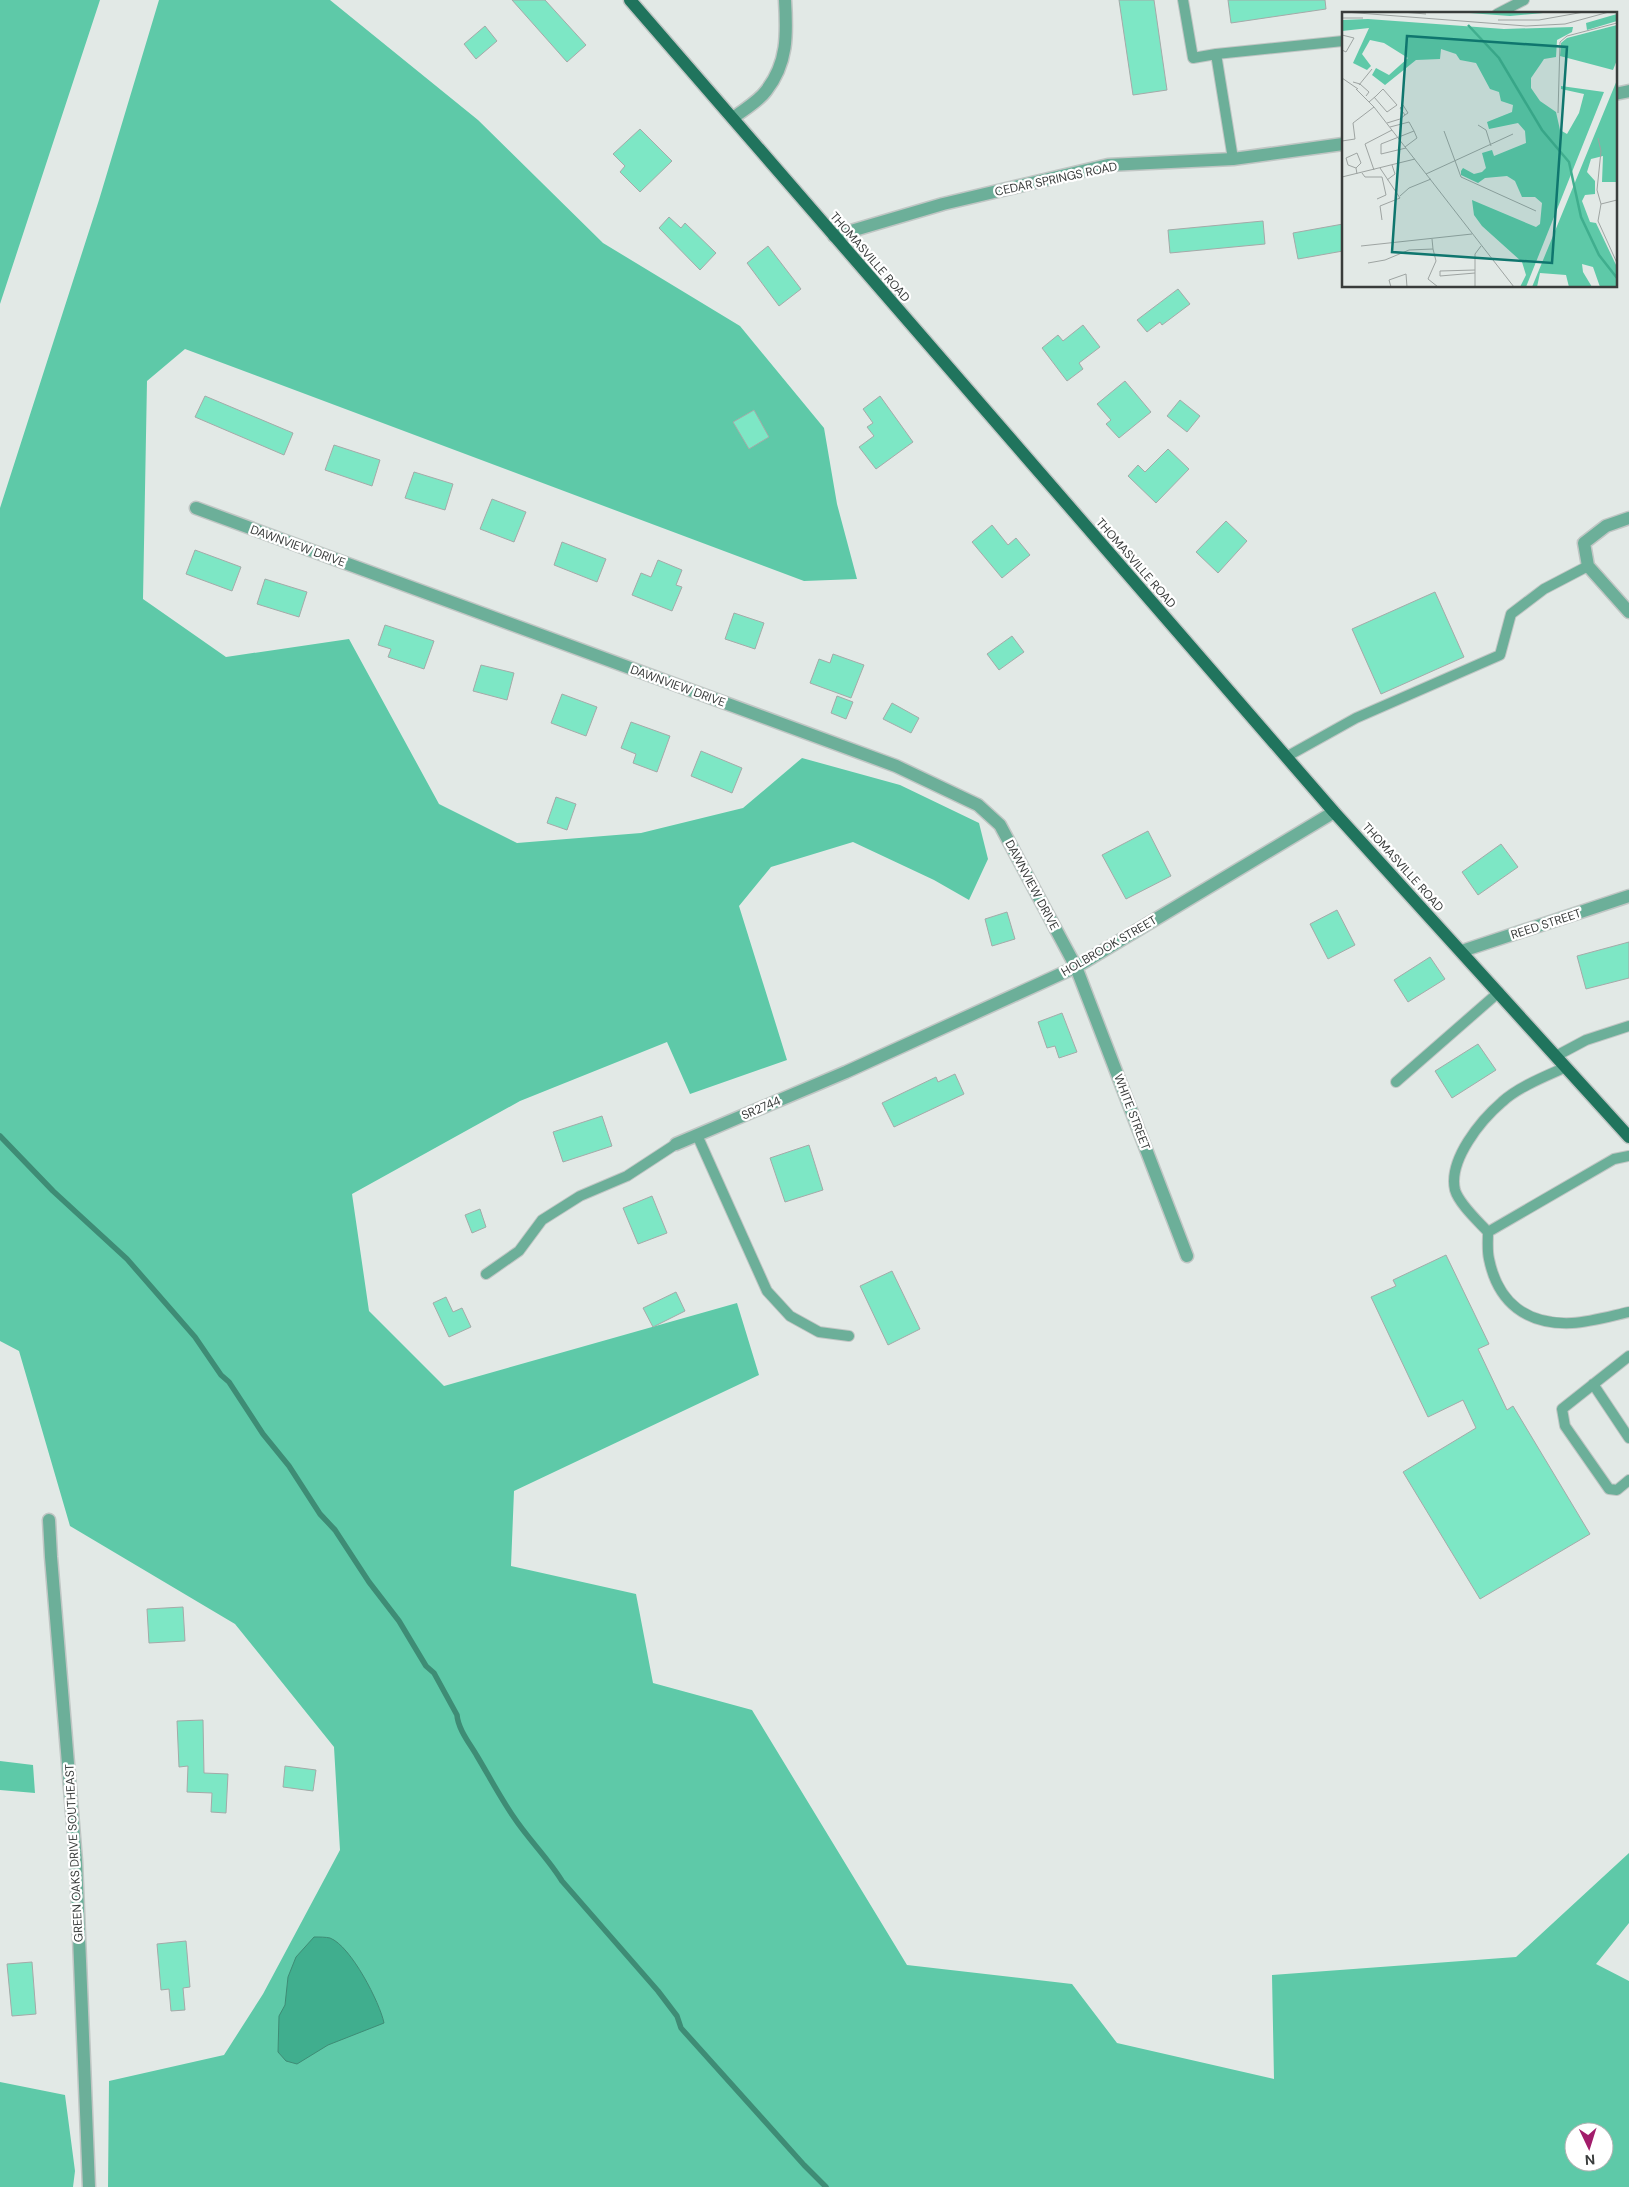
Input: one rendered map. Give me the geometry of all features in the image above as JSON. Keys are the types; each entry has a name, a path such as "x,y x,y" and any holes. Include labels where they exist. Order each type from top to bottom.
{"main road":[{"name":"THOMASVILLE ROAD","path":"630,0 1334,812 1629,1137"}],"street":[{"path":"733,118 765,92 783,63 787,31 785,0"},
{"path":"1616,94 1629,91"},
{"name":"CEDAR SPRINGS ROAD","path":"834,236 943,204 1108,166 1233,159 1342,144"},
{"name":"DAWNVIEW DRIVE","path":"196,508 896,766 978,805 1000,826 1076,967"},
{"path":"1629,518 1606,526 1584,543 1588,566 1629,612"},
{"name":"HOLBROOK STREET","path":"846,1072 1076,967 1334,812"},
{"name":"REED STREET","path":"1462,951 1629,896"},
{"name":"WHITE STREET","path":"1076,967 1187,1256"},
{"name":"SR2744","path":"676,1144 846,1072"},
{"name":"GREEN OAKS DRIVE SOUTHEAST","path":"49,1520 75,1842 89,2187"}],"lane":[{"path":"1183,0 1193,58 1342,41"},
{"path":"1501,12 1524,0"},
{"path":"1216,54 1233,159"},
{"path":"1286,757 1356,718 1500,655 1511,614 1544,589 1588,566"},
{"path":"1396,1082 1499,992"},
{"path":"1556,1056 1586,1040 1629,1026"},
{"path":"1566,1067 1543,1077 1503,1101 1474,1131 1456,1164 1455,1190 1466,1208 1488,1232 1488,1258 1497,1284 1516,1309 1545,1321 1572,1323 1629,1312"},
{"path":"697,1135 767,1291 790,1316 804,1324 819,1332 850,1336"},
{"path":"486,1274 519,1251 542,1220 580,1196 627,1176 676,1144"},
{"path":"1488,1232 1614,1159 1629,1156"},
{"path":"1629,1356 1562,1409 1565,1426 1609,1489 1617,1490 1629,1480"},
{"path":"1593,1384 1629,1438"}],"shaded area":[{"path":"0,0 100,0 0,304"},
{"path":"159,0 330,0 478,120 603,243 740,326 824,428 837,504 857,579 804,581 185,349 147,381 143,599 226,657 349,639 439,804 517,843 641,833 743,808 802,758 900,785 979,823 988,859 969,900 934,880 853,842 771,867 739,906 787,1060 690,1094 667,1042 520,1101 352,1194 369,1311 444,1386 737,1303 759,1375 514,1491 511,1566 636,1594 653,1683 752,1710 907,1965 1072,1984 1117,2043 1274,2079 1272,1975 1516,1957 1629,1853 1629,1923 1596,1964 1629,1981 1629,2187 108,2187 109,2081 224,2055 263,1994 340,1850 334,1747 235,1624 70,1526 19,1351 0,1341 0,508 99,200"},
{"path":"0,1761 33,1765 35,1793 0,1790"},
{"path":"314,1937 330,1938 347,1952 371,1989 384,2023 328,2045 297,2064 286,2061 278,2052 279,2016 285,2005 288,1977 296,1957"},
{"path":"0,2082 65,2095 75,2171 73,2187 0,2187"}],"building":[{"path":"512,0 545,0 586,45 567,62"},
{"path":"1119,0 1154,0 1167,90 1133,95"},
{"path":"1228,0 1325,0 1326,9 1231,23"},
{"path":"485,26 497,41 476,59 464,44"},
{"path":"640,129 672,161 640,192 620,172 625,166 613,154"},
{"path":"669,217 681,228 685,223 716,253 700,270 659,228"},
{"path":"1263,221 1265,244 1170,253 1168,230"},
{"path":"1342,224 1342,251 1298,259 1293,233"},
{"path":"768,246 801,289 779,306 747,263"},
{"path":"1178,289 1190,304 1162,325 1160,322 1147,332 1137,320"},
{"path":"1083,325 1100,347 1079,363 1083,369 1067,381 1042,348 1058,335 1063,341"},
{"path":"1125,381 1151,412 1119,438 1106,424 1111,420 1097,404"},
{"path":"205,396 293,433 284,455 195,417"},
{"path":"880,396 913,442 876,469 859,447 874,436 867,427 873,423 863,409"},
{"path":"1180,400 1200,416 1187,432 1167,416"},
{"path":"754,410 769,437 749,449 733,422"},
{"path":"334,445 380,460 372,486 325,470"},
{"path":"1168,449 1189,469 1156,503 1128,476 1138,465 1145,472"},
{"path":"414,472 453,484 445,510 405,498"},
{"path":"492,499 526,512 514,542 480,529"},
{"path":"1226,521 1247,541 1218,573 1196,552"},
{"path":"992,525 1008,545 1016,538 1030,555 1002,578 972,542"},
{"path":"562,542 606,559 597,582 554,565"},
{"path":"195,550 241,567 232,591 186,574"},
{"path":"658,560 682,570 676,585 682,587 672,611 632,595 641,573 651,577"},
{"path":"265,579 307,592 299,617 257,604"},
{"path":"1435,592 1464,657 1381,694 1352,629"},
{"path":"734,613 764,623 755,649 725,639"},
{"path":"385,625 434,641 424,669 388,657 391,649 378,645"},
{"path":"1012,636 1024,652 999,670 987,654"},
{"path":"833,654 864,665 851,698 810,683 819,659 830,663"},
{"path":"481,665 514,673 507,700 473,691"},
{"path":"562,694 597,707 586,736 551,723"},
{"path":"837,696 853,702 846,719 831,713"},
{"path":"892,703 919,718 911,733 883,719"},
{"path":"631,722 670,736 657,772 633,763 636,754 621,748"},
{"path":"701,751 742,768 732,793 691,776"},
{"path":"556,797 576,804 567,830 547,823"},
{"path":"1148,831 1171,876 1126,899 1102,855"},
{"path":"1501,844 1518,867 1478,895 1462,872"},
{"path":"1337,910 1355,945 1328,959 1310,924"},
{"path":"1007,912 1015,939 992,946 985,919"},
{"path":"1629,942 1629,978 1586,989 1577,956"},
{"path":"1430,957 1445,979 1408,1002 1394,980"},
{"path":"1062,1013 1077,1052 1059,1058 1055,1046 1047,1048 1038,1022"},
{"path":"1478,1044 1496,1070 1452,1098 1435,1071"},
{"path":"955,1074 964,1094 894,1127 882,1103 936,1077 938,1082"},
{"path":"602,1116 612,1146 563,1162 553,1132"},
{"path":"809,1145 823,1190 785,1202 770,1158"},
{"path":"652,1196 667,1233 638,1244 623,1208"},
{"path":"480,1209 486,1227 472,1233 465,1215"},
{"path":"1446,1255 1489,1344 1478,1349 1507,1410 1513,1406 1590,1534 1480,1599 1403,1472 1476,1428 1463,1400 1428,1417 1371,1297 1396,1286 1393,1280"},
{"path":"892,1271 920,1329 888,1345 860,1286"},
{"path":"676,1292 685,1311 653,1327 643,1308"},
{"path":"446,1297 453,1312 462,1308 471,1327 449,1337 433,1303"},
{"path":"183,1607 185,1641 149,1643 147,1609"},
{"path":"203,1720 204,1773 228,1774 226,1813 211,1812 212,1793 187,1792 188,1766 179,1767 177,1721"},
{"path":"285,1766 316,1770 313,1791 283,1787"},
{"path":"186,1941 190,1987 183,1988 185,2010 171,2011 169,1989 161,1990 157,1944"},
{"path":"32,1962 36,2014 12,2016 7,1964"}],"waterway":[{"path":"0,1136 53,1191 127,1259 195,1337 221,1375 229,1382 263,1434 289,1466 320,1514 335,1530 369,1582 399,1621 426,1666 434,1673 457,1715 465,1736 519,1824 562,1881 658,1991 677,2016 681,2028 826,2187"}]}
